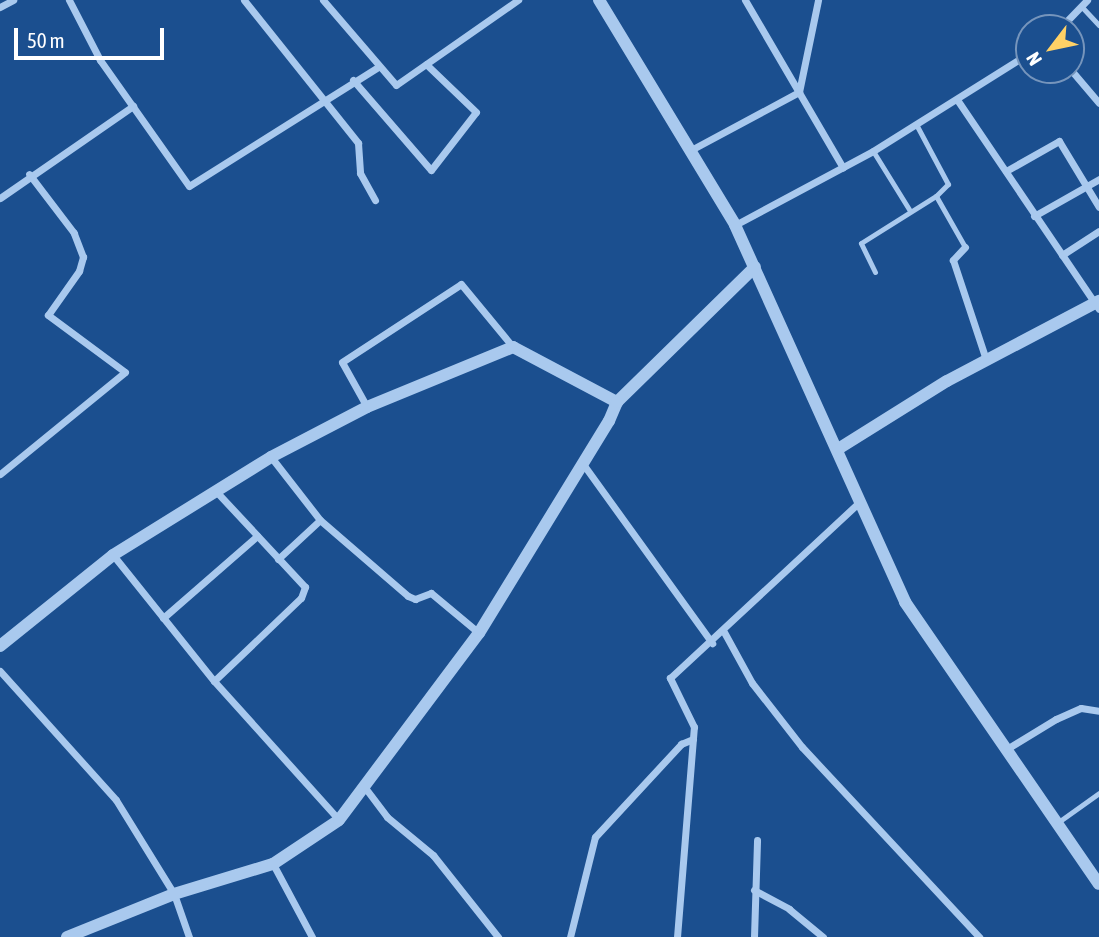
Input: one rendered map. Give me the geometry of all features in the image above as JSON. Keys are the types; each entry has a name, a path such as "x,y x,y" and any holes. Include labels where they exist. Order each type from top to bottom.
{"street":[{"path":"0,7 13,0"},
{"path":"69,0 100,60 188,186 377,67"},
{"path":"244,0 361,150 359,173 375,200"},
{"path":"323,0 377,67 396,85 517,0"},
{"path":"599,0 735,225 838,449 858,503 905,602 1055,825 1099,884"},
{"path":"745,0 843,168"},
{"path":"799,92 818,0"},
{"path":"735,225 917,126 1015,62"},
{"path":"353,80 431,170 476,112 426,64"},
{"path":"1083,84 1099,103"},
{"path":"689,151 799,92"},
{"path":"838,449 986,360 1097,304 957,101"},
{"path":"0,198 29,174 133,106"},
{"path":"1006,171 1059,141 1099,207"},
{"path":"0,474 125,372 48,315 79,271 83,257 74,233 29,174"},
{"path":"1034,216 1099,179"},
{"path":"1062,255 1099,231"},
{"path":"965,247 953,260 986,360"},
{"path":"67,937 174,894 272,864 339,820 362,785 479,633 583,464 617,401 755,267"},
{"path":"367,407 342,362 461,284 513,347 617,401"},
{"path":"0,646 113,555 271,457 367,407 513,347"},
{"path":"271,457 320,520 408,596 415,599 430,593 479,633"},
{"path":"583,464 712,643"},
{"path":"214,681 301,598 305,587 215,490"},
{"path":"677,937 693,739 691,713 669,683 675,672 724,632 858,503"},
{"path":"278,559 320,520"},
{"path":"163,618 257,536"},
{"path":"113,555 214,681 339,820"},
{"path":"724,632 756,689 802,747 979,937"},
{"path":"0,671 116,800 174,894 190,937"},
{"path":"1005,751 1056,719 1081,708 1099,711"},
{"path":"570,937 595,837 681,744 693,739"},
{"path":"362,785 387,817 433,855 498,937"},
{"path":"754,937 757,840"},
{"path":"272,864 312,937"},
{"path":"754,890 789,909 822,937"}],"lane":[{"path":"1084,3 1099,25"},
{"path":"875,272 862,243 936,196 948,184 917,126"},
{"path":"873,151 910,211"},
{"path":"936,196 965,247"},
{"path":"1055,825 1099,793"}]}
